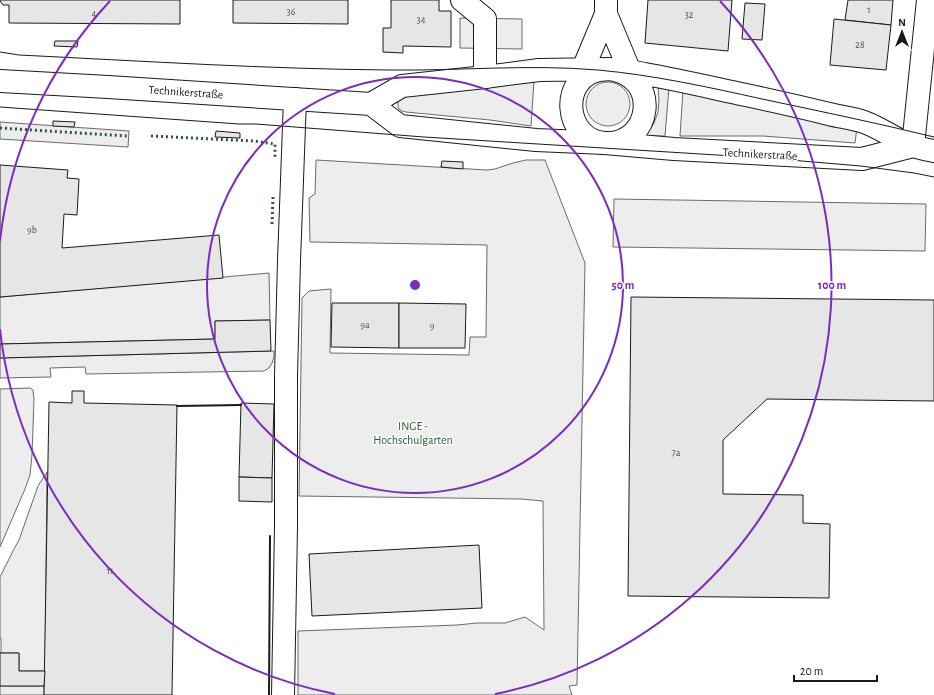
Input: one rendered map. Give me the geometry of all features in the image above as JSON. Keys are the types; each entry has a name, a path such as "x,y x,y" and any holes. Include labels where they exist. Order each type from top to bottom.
{"street":[{"path":"462,0 485,19 485,77"},
{"path":"913,146 928,0"},
{"path":"371,104 402,86 539,70 579,78 606,7"},
{"path":"606,7 632,75"},
{"name":"Technikerstraße","path":"632,75 640,88 644,100 644,112 641,123 634,133 624,140 605,143 598,142 579,130 573,120 571,108 572,97 579,78 600,70 609,69 632,75 677,80 865,122 913,146 934,151"},
{"name":"Technikerstraße","path":"0,81 371,104 400,126 536,140 862,159 913,146"},
{"path":"283,695 286,526 286,376 295,99"}],"shaded area":[{"path":"460,18 522,19 522,49 460,48"},
{"path":"534,81 531,126 490,120 406,112 402,111 398,107 398,100 406,95 475,89"},
{"path":"608,82 620,86 626,92 630,104 626,116 620,122 608,126 596,122 590,116 586,104 590,92 596,86"},
{"path":"658,86 669,87 665,136 645,136 654,123 658,112"},
{"path":"683,90 857,127 855,143 763,136 680,136"},
{"path":"0,122 129,131 128,147 0,139"},
{"path":"316,160 487,170 526,160 545,160 585,263 577,685 569,686 572,695 298,695 298,631 505,623 525,617 544,630 543,501 521,499 299,496 302,298 309,291 331,289 330,353 469,355 470,337 486,337 487,245 310,242 309,198 315,194"},
{"path":"614,199 926,204 925,251 613,247"},
{"path":"269,273 270,320 215,321 215,339 0,344 0,297"},
{"path":"274,351 272,363 269,368 264,371 86,374 85,367 50,368 51,377 0,378 0,358"},
{"path":"30,388 33,390 34,399 30,475 0,547 0,389"},
{"path":"47,472 45,671 19,671 19,653 1,653 0,577 19,540 38,486"},
{"path":"0,686 44,686 44,695 0,695"}],"building":[{"path":"0,0 180,0 180,24 9,23 9,5 3,5"},
{"path":"233,0 348,0 348,24 233,23"},
{"path":"391,0 439,0 439,11 451,11 451,47 403,46 403,53 383,52 383,28 391,28"},
{"path":"648,0 732,0 728,51 645,43"},
{"path":"848,0 893,0 891,25 845,20"},
{"path":"745,3 765,4 762,40 742,39"},
{"path":"834,19 891,25 886,70 830,65"},
{"path":"55,41 78,41 77,47 54,46"},
{"path":"53,121 75,122 74,127 53,126"},
{"path":"216,131 240,133 240,138 215,137"},
{"path":"442,161 463,162 463,169 441,167"},
{"path":"0,165 68,170 67,178 79,179 77,215 64,214 62,248 219,235 223,278 0,297"},
{"path":"631,297 934,300 934,401 767,399 723,440 723,494 803,495 803,523 830,524 829,598 628,596"},
{"path":"332,303 399,303 399,348 331,347"},
{"path":"399,303 466,304 465,348 399,348"},
{"path":"270,320 271,351 0,358 0,344 215,339 215,321"},
{"path":"72,391 84,391 84,403 177,405 172,695 44,695 49,402 72,403"},
{"path":"241,403 274,404 272,478 239,477"},
{"path":"239,477 272,478 272,502 239,501"},
{"path":"479,545 482,608 312,616 309,554"},
{"path":"0,653 19,653 19,671 45,671 44,686 0,686"}],"tram line":[{"path":"0,52 19,55 297,68 415,70 572,68 598,70 660,78 701,86 934,137"},
{"path":"0,107 424,137 766,158 861,166 934,177"}],"hedge":[{"path":"0,128 127,136"},
{"path":"151,136 254,141 275,144 275,159"},
{"path":"272,224 273,197"}],"wall":[{"path":"177,406 241,405"},
{"path":"269,695 270,536"}],"park label":[{"name":"INGE - Hochschulgarten","path":"413,433"}]}
